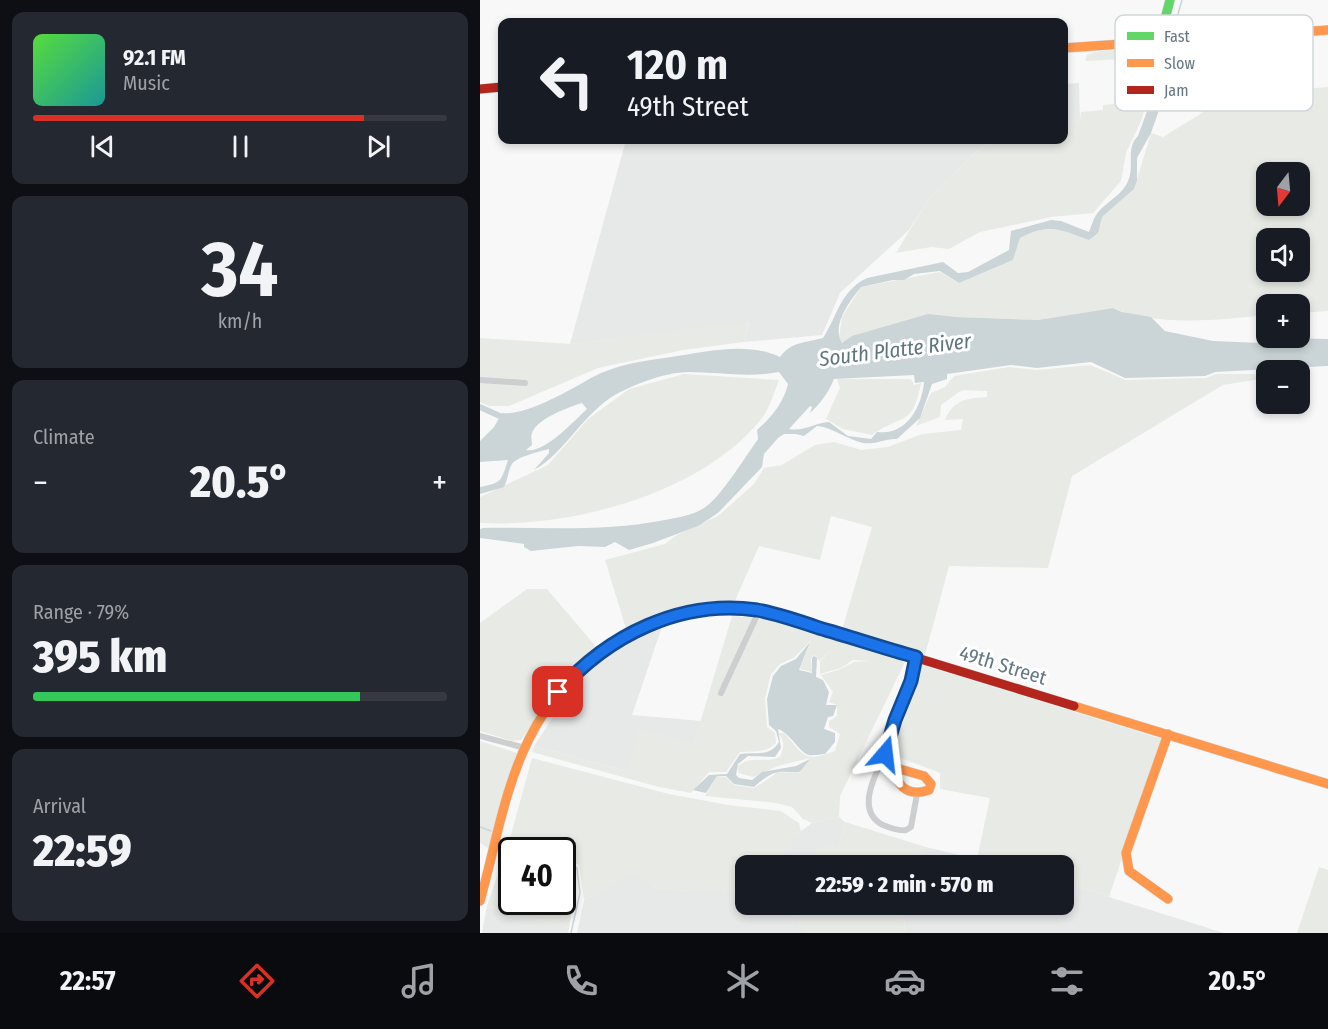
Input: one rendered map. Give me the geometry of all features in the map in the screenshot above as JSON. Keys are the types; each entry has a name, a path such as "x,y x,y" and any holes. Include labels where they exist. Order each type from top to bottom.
{"street":[{"path":"1166,15 1170,0"},
{"path":"1313,31 1328,30"},
{"path":"1068,48 1115,44"},
{"path":"480,89 498,87"},
{"path":"480,380 489,383 525,383"},
{"name":"49th Street","path":"480,901 525,748 546,708 584,664 620,638 664,619 716,609 759,611 1328,784"},
{"path":"721,693 759,611"},
{"path":"916,657 911,681 898,710 885,754 875,776 868,802 872,816 885,826 906,830 911,827 917,794"},
{"path":"1168,734 1126,853 1129,871 1168,899"},
{"path":"480,736 525,748"},
{"path":"885,754 889,766 899,784 917,794 929,790 931,784 924,776 889,766"}],"shaded area":[{"path":"1115,50 1115,59 1085,61 1087,55 1099,51"},
{"path":"1079,83 1080,120 1068,122 1068,84"},
{"path":"1328,87 1328,311 1310,312 1310,294 1256,294 1256,316 1168,320 1130,314 1113,308 1038,320 956,317 842,343 839,338 842,317 861,287 940,272 959,283 1013,260 1020,238 1040,230 1055,229 1090,240 1102,217 1134,189 1151,133 1163,137 1205,111 1313,111 1313,88"},
{"path":"1115,104 1115,111 1144,111 1126,153 1121,181 1093,213 1051,217 980,232 949,249 931,247 896,253 929,198 980,148 987,144 1068,144 1068,122 1080,120 1081,112 1103,110 1103,105"},
{"path":"625,144 987,144 980,148 929,198 909,230 840,293 822,335 744,342 749,322 570,344"},
{"path":"749,321 744,342 683,350 598,368 509,406 489,406 480,402 480,338 570,344"},
{"path":"1090,365 1126,380 1206,378 1216,374 1256,374 1256,380 1223,385 1072,476 1048,568 949,566 925,655 842,630 872,527 831,516 820,560 759,546 734,603 666,615 627,632 605,560 665,544 677,535 718,516 754,484 764,468 782,465 815,445 834,442 861,450 888,447 922,434 961,430 963,419 945,420 948,413 962,401 987,397 987,391 958,392 941,405 940,417 916,426 931,393 945,387 954,376 1009,367 1037,370"},
{"path":"684,374 779,380 765,414 737,444 706,467 671,486 594,512 516,523 480,523 480,497 548,465 588,419 629,389"},
{"path":"837,379 911,379 914,385 921,383 918,397 910,413 905,418 872,435 843,429 826,419 840,388"},
{"path":"527,589 547,589 598,649 561,683 521,740 512,741 480,731 480,623"},
{"path":"732,616 782,620 901,658 904,664 840,796 839,817 812,823 803,819 792,807 776,803 705,796 717,776 726,777 734,785 754,788 777,772 800,773 810,758 778,766 753,777 739,773 737,767 747,761 780,757 783,744 778,733 784,733 801,752 810,757 835,751 840,734 829,727 829,721 837,716 837,705 829,702 833,692 821,675 841,669 854,662 870,661 853,660 841,668 820,674 820,662 833,647 820,661 814,655 811,658 812,672 800,669 811,640 795,657 780,664 771,674 765,698 767,727 775,733 776,743 764,750 740,752 726,772 709,772 691,793 659,787 532,752 534,746 627,771 639,728 694,743"},
{"path":"663,624 632,715 702,721 694,743 627,771 534,746 573,687 602,653"},
{"path":"912,662 1162,739 1109,897 1074,885 1074,855 978,855 990,798 940,789 940,773 875,748"},
{"path":"480,741 517,753 517,761 488,848 480,843"},
{"path":"532,758 669,794 728,805 781,811 799,823 801,831 783,855 735,855 735,893 657,889 636,873 584,900 579,865 576,863 576,837 510,837"},
{"path":"839,817 845,822 839,844 814,855 781,855 801,831 812,823"},
{"path":"845,822 926,847 918,855 814,855 815,850 828,843 839,844"},
{"path":"926,847 960,855 919,855"},
{"path":"1319,867 1328,870 1328,933 1297,933"},
{"path":"636,872 657,889 735,893 735,915 794,915 807,933 577,933 584,900"},
{"path":"498,874 498,909 487,906"},
{"path":"1074,885 1224,933 906,933 903,915 1074,915"},
{"path":"487,906 498,909 498,915 521,915 569,928 568,933 482,933"},
{"path":"521,915 571,915 569,928"},
{"path":"794,915 903,915 906,933 807,933"}],"water":[{"name":"South Platte River","path":"1147,111 1158,111 1151,133 1137,158 1137,181 1134,189 1102,217 1098,233 1089,240 1055,229 1040,230 1020,238 1013,260 959,283 940,271 914,274 904,280 861,287 847,306 840,321 839,336 842,343 852,336 928,314 1038,320 1113,308 1122,312 1151,317 1165,331 1213,341 1256,343 1256,348 1310,348 1310,339 1328,339 1328,366 1310,367 1310,360 1256,360 1256,370 1215,372 1205,376 1125,378 1091,362 1037,368 1011,365 947,374 947,379 932,384 920,418 897,439 863,443 817,426 804,436 784,434 764,454 762,467 719,512 698,526 653,543 629,550 615,542 605,547 578,546 531,551 524,547 524,544 480,538 480,529 483,528 620,526 665,520 698,511 714,499 734,474 758,439 757,430 780,403 788,384 779,372 745,375 688,372 648,380 610,398 554,455 534,470 549,453 549,449 514,461 504,487 480,494 480,487 500,480 508,460 480,462 480,441 494,427 502,413 512,413 535,406 610,369 630,364 726,349 754,350 780,357 794,345 823,338 845,297 858,283 867,278 943,262 958,273 968,272 1009,250 1011,231 1051,220 1061,221 1089,232 1096,215 1122,191 1128,181 1132,146","holes":["914,375 915,383 924,382 920,401 911,418 896,429 877,432 871,439 848,436 829,422 789,429 810,406 812,407 810,413 817,406 834,379","582,403 587,409 558,436 541,447 526,450 532,445 531,436 536,426 555,414"]},
{"path":"810,642 799,670 812,673 812,658 814,656 817,658 816,677 823,680 829,692 826,705 837,705 833,716 828,717 824,729 835,733 835,742 825,754 809,755 802,751 787,734 778,729 781,748 775,757 748,756 738,764 736,775 739,778 752,780 762,772 796,766 810,759 800,772 776,773 754,787 734,784 726,776 717,776 706,793 693,790 709,775 727,774 740,754 767,752 779,742 776,731 769,725 767,699 773,676 781,666 796,659"}],"waterway":[{"path":"1178,15 1182,0"},
{"path":"480,407 504,418"},
{"path":"480,827 491,831"},
{"path":"576,868 580,893 576,911"},
{"path":"571,933 575,915"}],"traffic: fast":[{"path":"1166,15 1170,0"}],"traffic: slow":[{"path":"1313,31 1328,30"},
{"path":"1068,48 1115,45"},
{"path":"480,901 506,798 520,758 545,711 565,685 589,662 615,643 643,627 674,616 705,610 759,612 819,628"},
{"path":"889,766 924,776 931,784 929,790 911,792 905,789 896,778 892,770 889,762 885,754 916,657"},
{"path":"1074,706 1328,784"},
{"path":"1168,734 1126,853 1129,871 1168,899"}],"traffic: jam":[{"path":"480,89 498,87"},
{"path":"819,628 1074,706"}],"route":[{"path":"558,692 584,664 620,638 640,628 677,616 716,609 759,611 916,657 911,681 895,720 885,754"}]}
